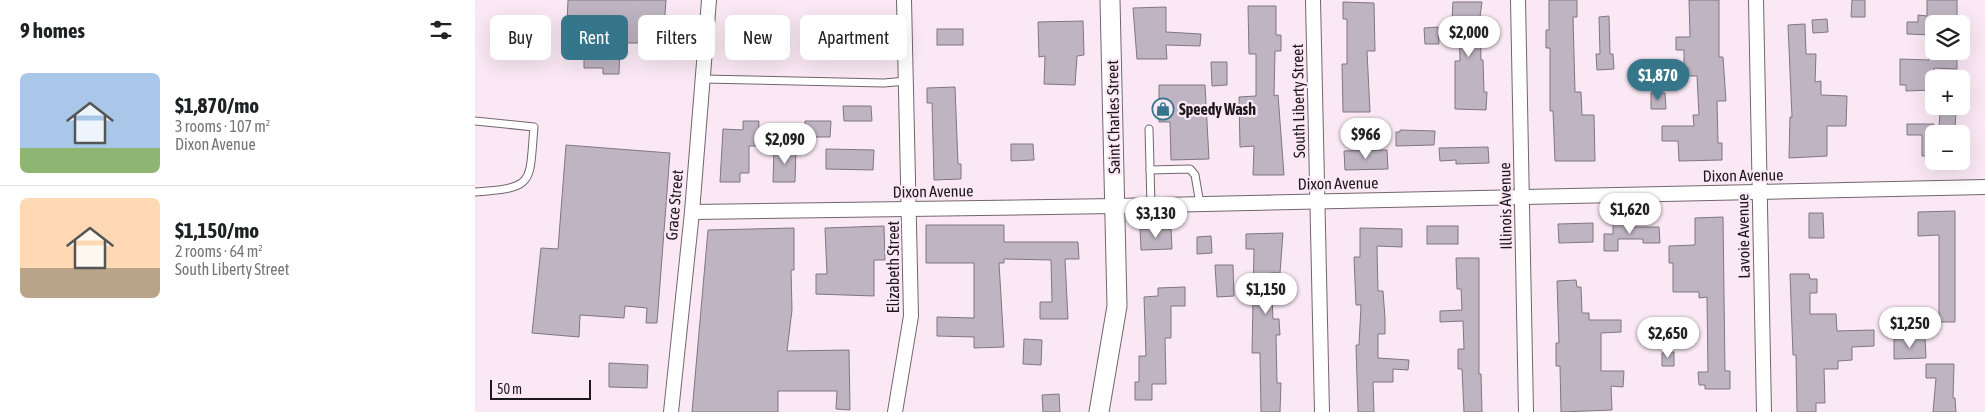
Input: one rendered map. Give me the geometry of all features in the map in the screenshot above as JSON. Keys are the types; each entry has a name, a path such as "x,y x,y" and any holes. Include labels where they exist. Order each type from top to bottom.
{"main road":[{"name":"Saint Charles Street","path":"1099,412 1117,306 1110,0"}],"street":[{"name":"Grace Street","path":"671,412 692,212 709,0"},
{"name":"Elizabeth Street","path":"895,412 911,316 904,0"},
{"name":"South Liberty Street","path":"1313,0 1322,412"},
{"name":"Illinois Avenue","path":"1518,0 1526,412"},
{"name":"Lavoie Avenue","path":"1756,0 1764,412"},
{"name":"Dixon Avenue","path":"692,212 1115,206 1318,200 1985,187"}],"lane":[{"path":"703,79 884,84 906,81"},
{"path":"475,121 534,127 530,172 526,181 510,190 475,192"},
{"path":"1149,129 1151,205"},
{"path":"1150,170 1190,169 1195,175 1200,204"}],"building":[{"path":"568,0 666,0 665,15 638,15 638,43 628,43 628,15 567,15"},
{"path":"1549,0 1577,0 1577,17 1573,17 1575,92 1581,92 1582,115 1594,115 1595,161 1555,161 1553,111 1550,111 1550,48 1546,48 1546,30 1549,30"},
{"path":"1689,0 1719,0 1719,57 1723,57 1726,101 1717,101 1718,143 1722,143 1722,160 1679,161 1678,141 1662,141 1662,126 1694,126 1693,115 1699,115 1697,76 1688,76 1688,68 1684,68 1684,50 1676,50 1676,37 1690,37"},
{"path":"1852,0 1865,0 1865,17 1851,17"},
{"path":"1927,0 1957,0 1957,15 1927,15"},
{"path":"1343,2 1374,3 1375,51 1367,51 1370,112 1343,112 1342,64 1347,64 1347,19 1343,19"},
{"path":"1453,2 1482,2 1480,17 1481,60 1483,60 1484,92 1487,92 1486,110 1455,109 1455,61 1460,61 1459,20 1452,20"},
{"path":"1248,6 1276,6 1276,35 1281,35 1281,51 1275,51 1274,96 1278,95 1284,175 1253,175 1254,146 1240,147 1239,97 1256,96 1256,54 1249,54"},
{"path":"1166,7 1166,32 1201,34 1200,46 1166,45 1167,59 1137,59 1133,8"},
{"path":"1918,15 1925,16 1925,35 1907,34 1907,22 1918,22"},
{"path":"1609,16 1610,54 1613,54 1614,69 1597,70 1596,54 1600,54 1599,17"},
{"path":"1827,19 1828,32 1813,33 1812,20"},
{"path":"1083,21 1084,55 1077,56 1075,85 1044,84 1045,56 1039,57 1038,22"},
{"path":"1805,24 1806,54 1816,54 1815,82 1821,81 1821,95 1847,96 1846,126 1827,126 1827,156 1789,158 1790,117 1792,117 1788,25"},
{"path":"1438,27 1439,44 1425,44 1424,28"},
{"path":"937,29 963,29 963,45 937,45"},
{"path":"1900,59 1957,60 1957,69 1934,68 1934,70 1925,70 1925,90 1906,91 1906,85 1900,85"},
{"path":"584,60 619,60 619,74 603,74 603,68 584,68"},
{"path":"1211,62 1227,62 1227,85 1212,86"},
{"path":"1159,85 1205,85 1209,159 1171,160 1170,122 1159,122"},
{"path":"955,87 958,164 961,164 961,179 934,180 932,103 927,103 927,88"},
{"path":"1651,93 1665,93 1666,109 1651,109"},
{"path":"843,106 871,106 872,121 844,121"},
{"path":"1940,115 1956,115 1955,125 1939,125"},
{"path":"743,121 759,121 758,146 749,146 749,173 740,173 740,182 720,182 723,129 743,130"},
{"path":"805,121 831,121 830,137 804,137"},
{"path":"1907,124 1934,124 1925,125 1925,156 1922,156 1922,135 1907,135"},
{"path":"1400,130 1435,131 1434,145 1396,146 1396,132 1400,132"},
{"path":"1011,144 1033,144 1034,160 1011,161"},
{"path":"566,145 670,153 657,323 646,323 647,308 625,306 624,318 580,315 579,337 532,333 541,248 558,249"},
{"path":"1488,147 1489,163 1456,164 1456,160 1440,161 1439,148"},
{"path":"774,148 796,148 795,182 773,182"},
{"path":"826,149 874,150 873,170 826,169"},
{"path":"1387,150 1388,169 1345,170 1344,151"},
{"path":"1955,211 1955,322 1939,322 1939,235 1918,236 1918,212"},
{"path":"1809,213 1823,213 1824,238 1809,238"},
{"path":"1723,217 1725,371 1730,371 1730,389 1705,389 1705,385 1699,385 1698,372 1708,372 1707,297 1699,298 1699,292 1673,292 1673,263 1669,263 1669,246 1695,245 1695,218"},
{"path":"1613,222 1634,222 1634,227 1659,227 1660,243 1643,243 1643,239 1618,239 1618,251 1604,251 1604,234 1613,234"},
{"path":"1593,223 1593,242 1559,243 1558,224"},
{"path":"926,225 1004,225 1004,242 1078,242 1079,259 1065,259 1068,319 1040,319 1040,302 1052,302 1051,260 1004,259 1004,263 999,263 1004,347 974,348 974,337 937,336 937,317 974,318 974,263 926,263"},
{"path":"884,226 885,260 874,260 874,296 816,294 816,274 827,274 825,228"},
{"path":"1427,226 1458,226 1458,244 1427,244"},
{"path":"794,228 794,270 791,270 792,310 787,351 849,350 850,410 836,409 837,391 778,391 778,412 692,412 708,230"},
{"path":"1360,228 1402,229 1402,247 1377,246 1378,291 1383,291 1385,318 1385,334 1378,334 1378,358 1409,360 1408,370 1393,369 1393,382 1373,382 1374,412 1358,412 1356,345 1359,345 1361,305 1356,305 1354,257 1360,257"},
{"path":"1140,229 1171,229 1172,249 1141,250"},
{"path":"1283,233 1280,273 1271,273 1273,319 1279,319 1280,335 1276,335 1277,383 1281,383 1280,412 1261,412 1260,353 1252,353 1254,249 1246,249 1246,234"},
{"path":"1211,236 1212,253 1197,254 1197,237"},
{"path":"1456,258 1479,258 1479,374 1481,374 1482,412 1464,412 1462,369 1458,369 1458,349 1464,349 1463,321 1440,322 1440,311 1462,310 1461,289 1457,289"},
{"path":"1215,265 1233,265 1234,296 1217,297"},
{"path":"1790,274 1809,274 1810,279 1817,279 1817,293 1810,293 1810,314 1836,314 1837,331 1874,330 1874,346 1852,347 1852,360 1838,361 1838,369 1824,369 1825,403 1816,403 1816,412 1797,412 1796,355 1793,355"},
{"path":"1576,280 1577,287 1581,287 1582,313 1589,313 1589,320 1621,320 1621,332 1601,333 1601,371 1624,371 1623,387 1611,386 1612,410 1561,412 1560,366 1556,366 1556,343 1559,343 1557,281"},
{"path":"1185,287 1185,306 1171,306 1171,338 1165,338 1166,384 1152,384 1152,400 1135,400 1135,382 1139,382 1139,356 1146,356 1144,297 1158,296 1158,288"},
{"path":"1925,338 1926,358 1894,359 1894,339"},
{"path":"1024,339 1042,340 1041,365 1023,364"},
{"path":"1674,352 1674,366 1662,366 1662,353"},
{"path":"609,363 648,365 647,388 609,387"},
{"path":"1926,364 1954,364 1953,398 1955,398 1956,412 1933,412 1936,378 1926,378"},
{"path":"1059,394 1060,412 1043,412 1042,395"}],"place":[{"name":"Speedy Wash","path":"1163,109"}]}
